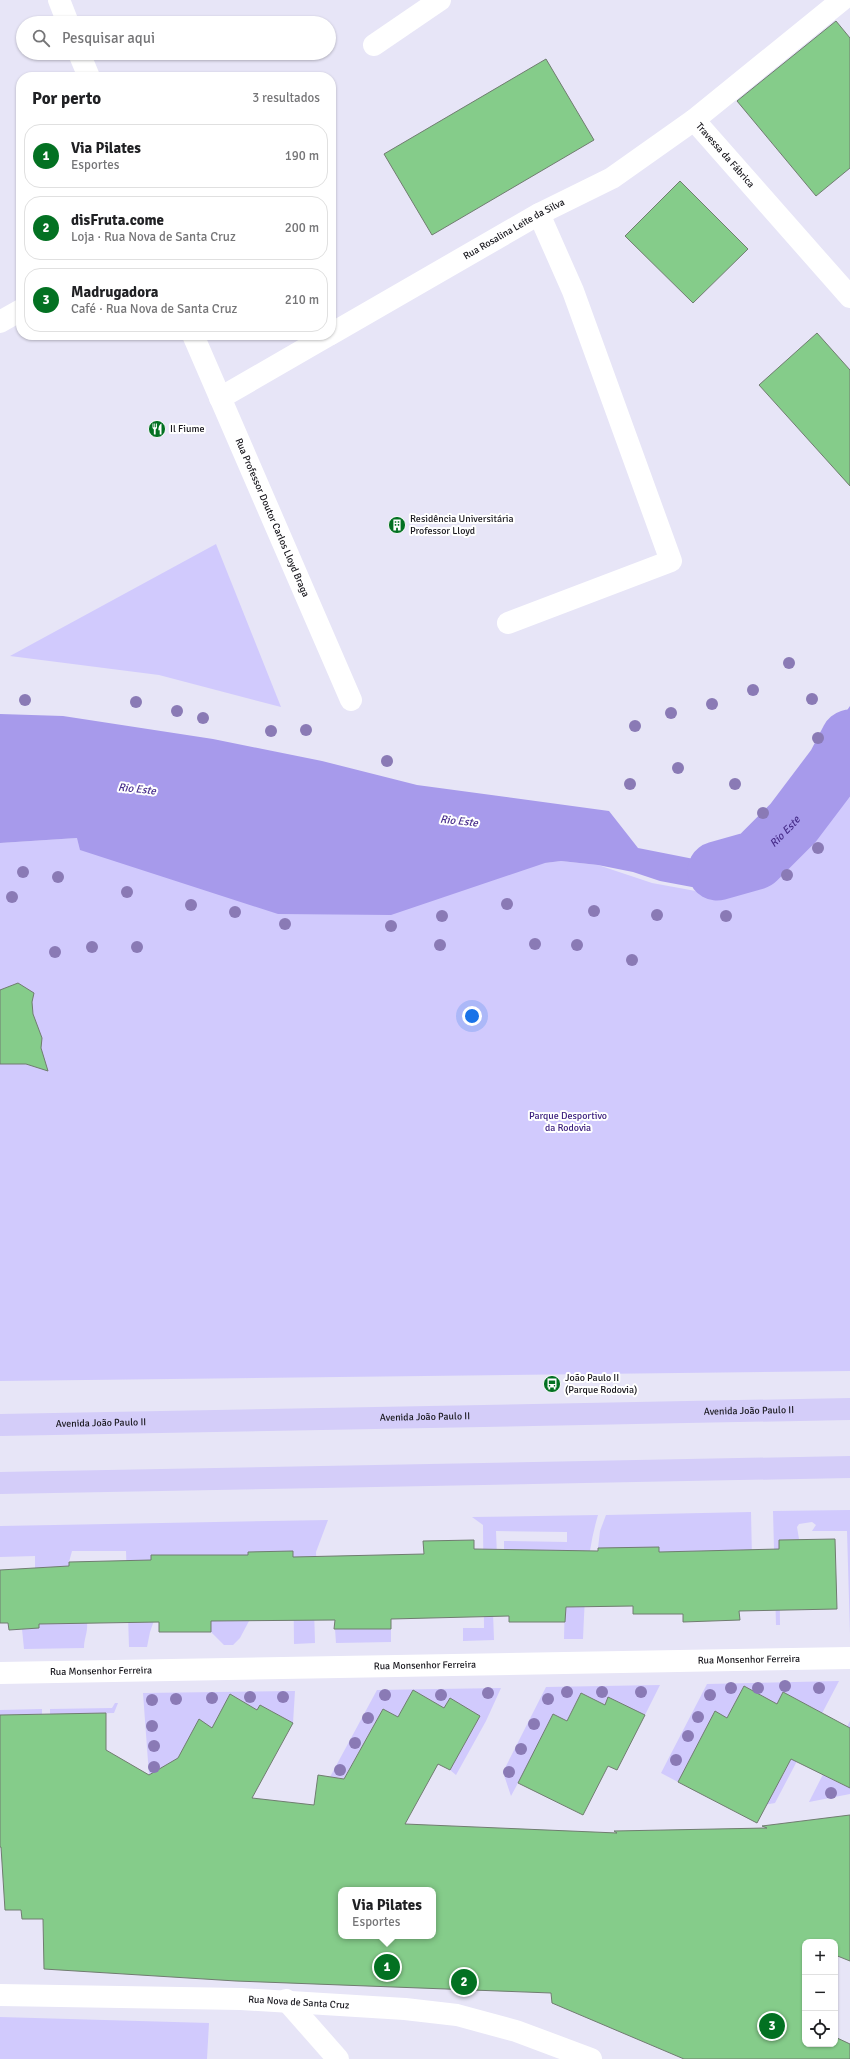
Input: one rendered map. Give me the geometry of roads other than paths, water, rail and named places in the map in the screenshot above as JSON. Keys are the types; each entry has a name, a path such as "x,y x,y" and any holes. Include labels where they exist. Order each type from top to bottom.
{"main road":[{"name":"Avenida João Paulo II","path":"0,1425 850,1409"},
{"path":"0,1483 850,1467"}],"street":[{"path":"59,0 65,16"},
{"path":"374,45 440,0"},
{"name":"Travessa da Fábrica","path":"842,0 694,120 850,297"},
{"path":"83,60 87,72"},
{"name":"Rua Rosalina Leite da Silva","path":"336,331 539,214 612,178 694,120"},
{"path":"508,623 671,561 573,291 539,214"},
{"path":"0,322 16,313"},
{"name":"Rua Professor Doutor Carlos Lloyd Braga","path":"195,340 351,700"},
{"name":"Rua Rosalina Leite da Silva","path":"220,398 320,340"},
{"name":"Rua Monsenhor Ferreira","path":"0,1673 850,1658"},
{"name":"Rua Nova de Santa Cruz","path":"0,1995 94,1995 286,2000 404,2008 457,2015 516,2030 591,2059"},
{"path":"286,2000 338,2059"}],"water":[{"path":"850,706 850,739 836,766 751,871 715,887 692,887 660,881 633,872 598,865 561,861 545,863 391,915 278,914 80,850 77,838 0,843 0,714 63,716 213,739 322,761 417,785 609,811 638,848 709,862 758,839"}],"waterway":[{"name":"Rio Este","path":"717,871 756,860 793,823 836,766 850,739"}],"place":[{"name":"Il Fiume","path":"157,429"},
{"name":"Residência Universitária Professor Lloyd","path":"397,525"},
{"name":"João Paulo II (Parque Rodovia)","path":"552,1384"},
{"name":"Via Pilates","path":"387,1967"},
{"name":"disFruta.come","path":"464,1982"},
{"name":"Madrugadora","path":"772,2026"}],"park label":[{"name":"Parque Desportivo da Rodovia","path":"568,1122"}]}
